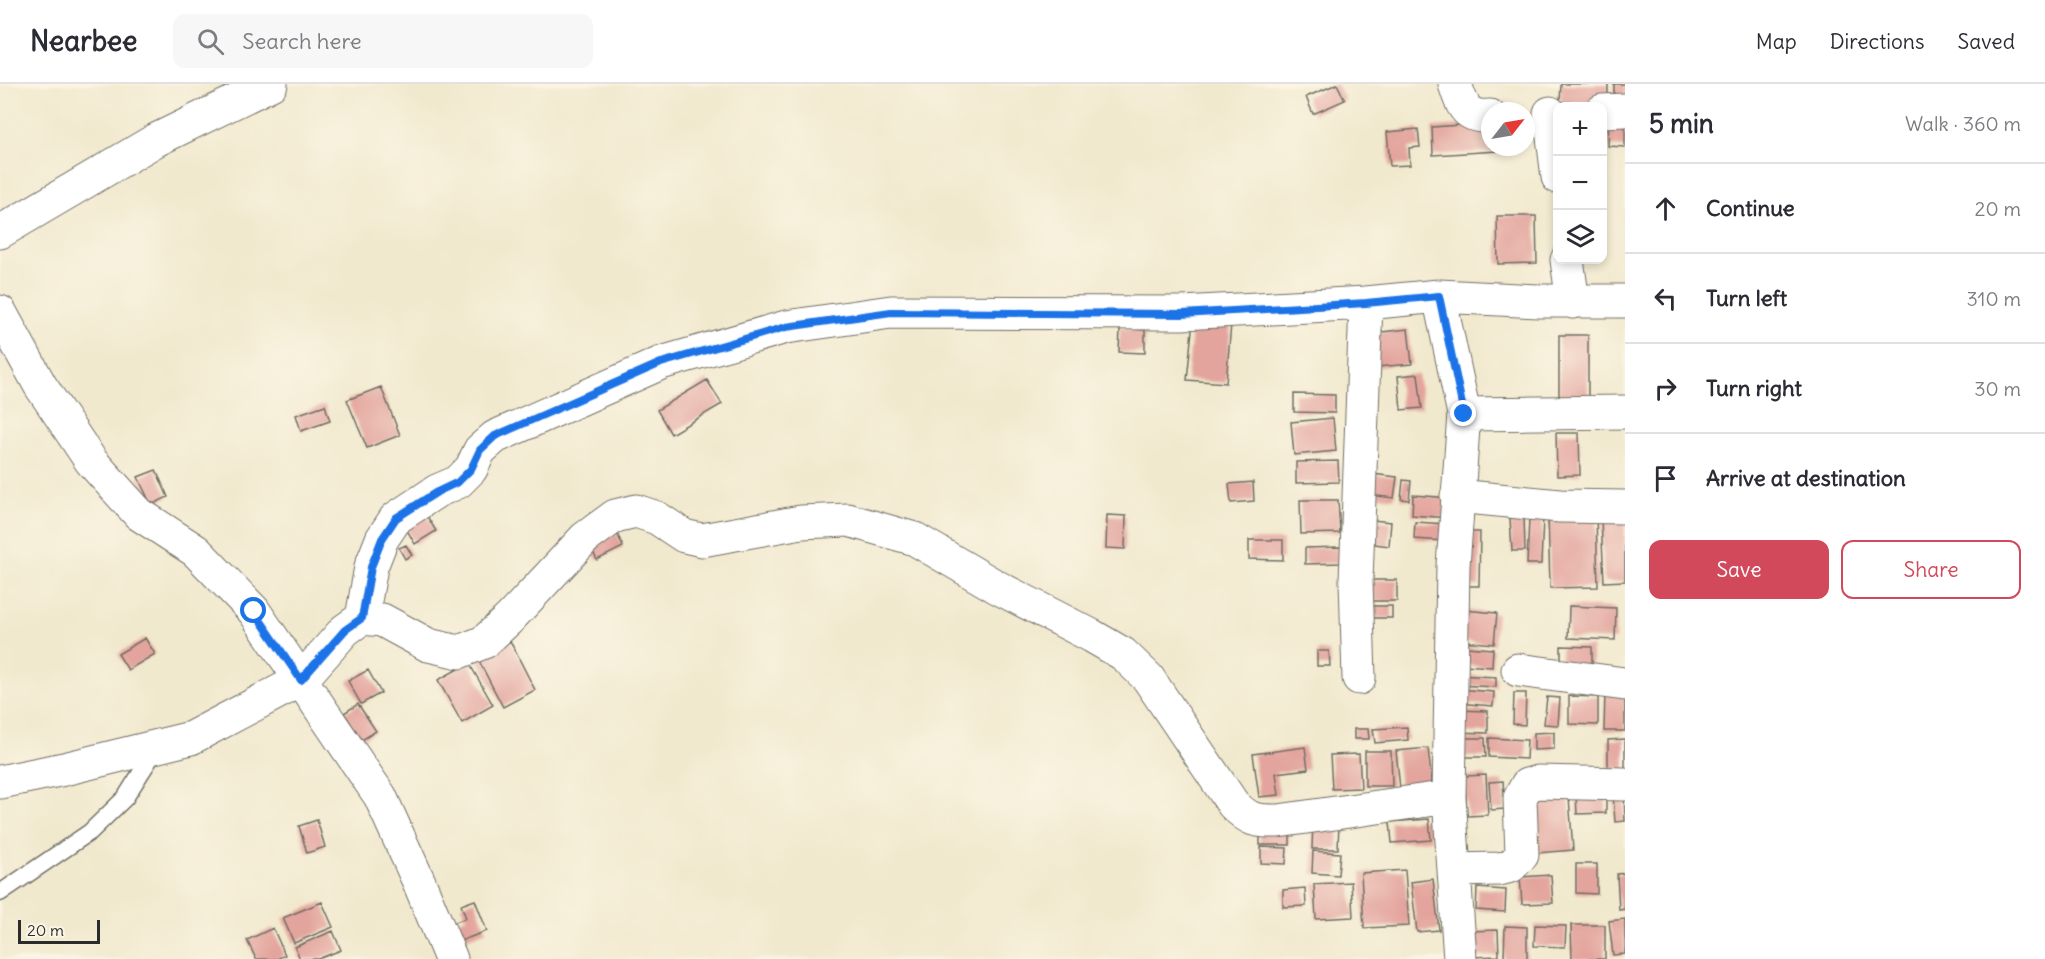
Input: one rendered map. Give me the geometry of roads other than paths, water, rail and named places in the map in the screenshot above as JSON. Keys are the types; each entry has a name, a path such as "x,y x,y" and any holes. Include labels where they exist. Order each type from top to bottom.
{"street":[{"path":"0,232 156,140 271,84"},
{"path":"1455,84 1466,110 1476,117 1481,117"},
{"path":"1607,111 1625,110"},
{"path":"1544,114 1553,158"},
{"path":"1568,264 1572,302"},
{"path":"1439,296 1464,414 1453,566 1449,797 1460,959"},
{"path":"362,618 371,567 382,539 396,518 437,492 458,482 471,469 480,450 495,436 661,363 786,327 891,312 1182,314 1366,303 1439,296 1572,302 1625,301"},
{"path":"1359,678 1356,581 1366,303"},
{"path":"0,312 40,385 91,461 139,514 196,551 254,611 380,796 451,959"},
{"path":"1464,414 1625,412"},
{"path":"1457,496 1560,506 1625,507"},
{"path":"0,782 190,738 301,680 345,630 362,618 382,620 428,645 459,652 484,642 509,619 585,538 615,516 636,511 657,518 684,536 702,540 801,522 848,520 915,538 997,587 1123,654 1148,678 1233,804 1245,816 1256,821 1278,821 1449,797"},
{"path":"1518,670 1625,684"},
{"path":"1455,870 1498,869 1511,866 1522,855 1520,798 1527,785 1538,782 1625,783"}],"lane":[{"path":"0,893 90,832 125,798 158,746"}]}
